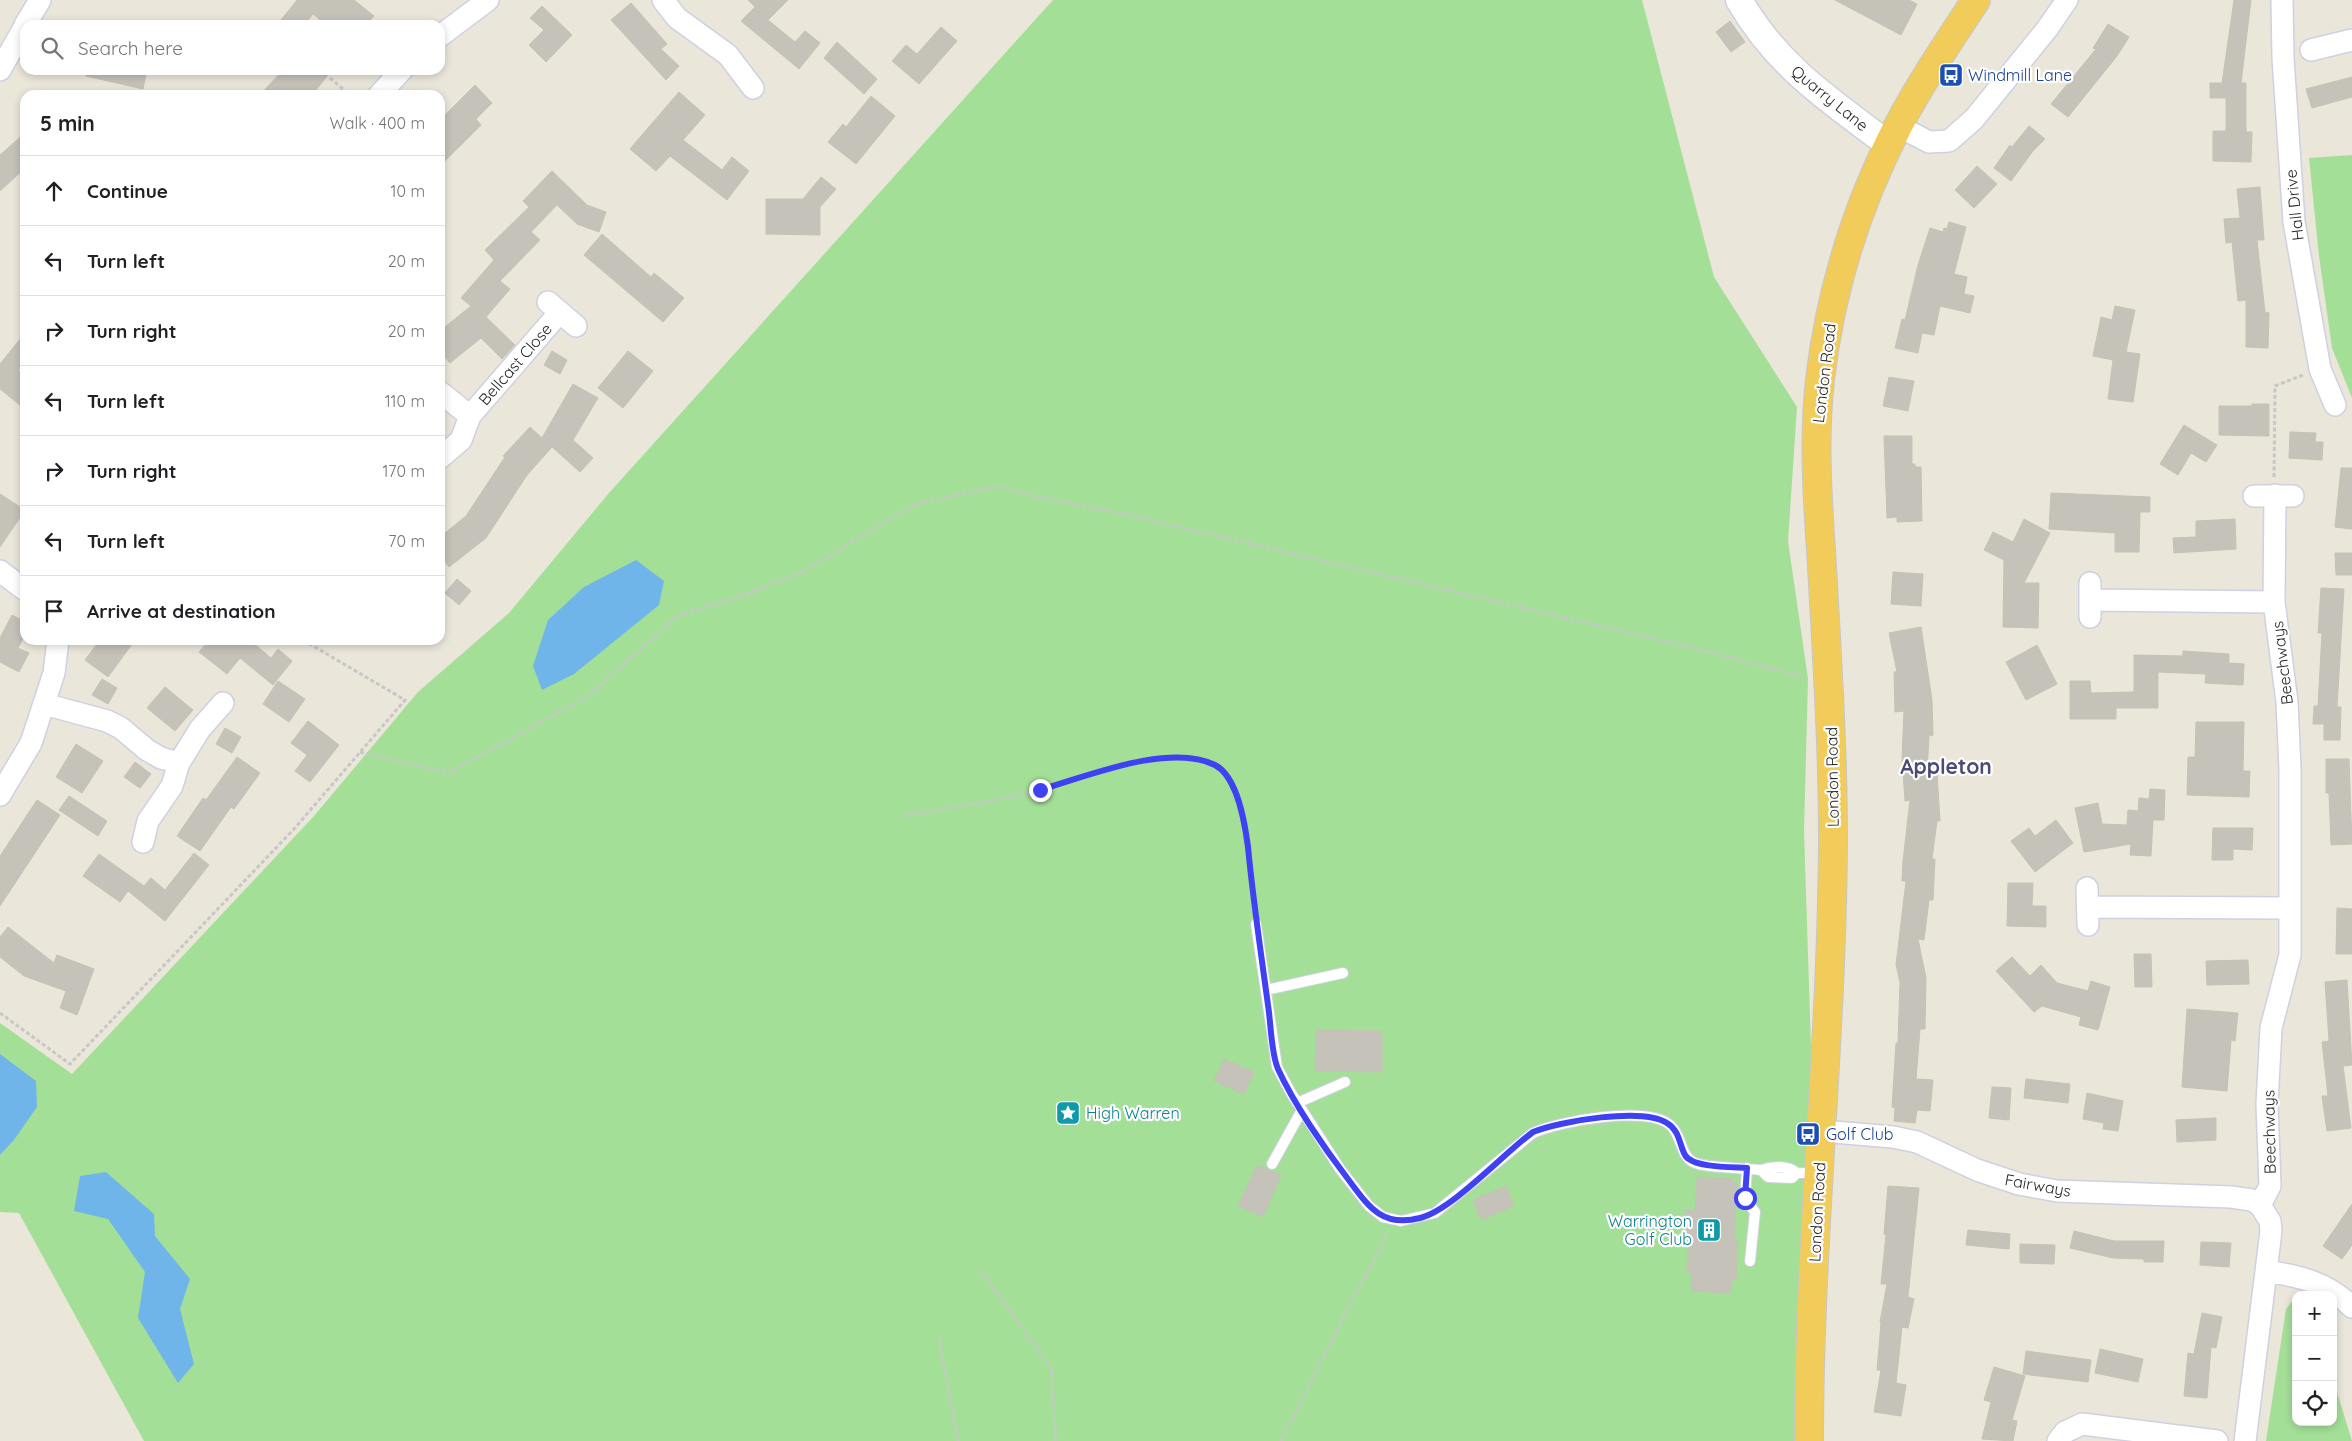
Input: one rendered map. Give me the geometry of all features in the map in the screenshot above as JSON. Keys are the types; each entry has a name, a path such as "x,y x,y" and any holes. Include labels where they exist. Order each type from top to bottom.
{"highway":[{"name":"London Road","path":"1809,1441 1813,1279 1808,1173 1822,1131 1830,962 1833,830 1829,683 1817,485 1817,414 1825,346 1841,275 1864,202 1893,136 1918,90 1976,0"}],"street":[{"path":"28,20 40,0"},
{"path":"663,0 677,18 728,55 753,88"},
{"name":"Quarry Lane","path":"1738,0 1754,28 1804,82 1893,136"},
{"path":"1893,136 1929,142 1949,141 1974,119 2047,29 2067,0"},
{"name":"Hall Drive","path":"2282,0 2283,58 2294,222 2320,369 2336,405"},
{"path":"445,32 485,1"},
{"path":"0,70 20,34"},
{"path":"2311,50 2352,40"},
{"path":"384,90 397,75"},
{"name":"Bellcast Close","path":"445,454 461,440 470,416 554,307 576,326"},
{"name":"Bellcast Close","path":"445,396 470,416"},
{"path":"2274,496 2274,602"},
{"path":"0,571 20,586"},
{"name":"Beechways","path":"2090,600 2274,602 2288,731 2290,955 2271,1028 2267,1104 2270,1186 2260,1205"},
{"path":"0,795 32,743 54,673 57,645"},
{"path":"143,842 148,822 172,786 179,763 200,729 224,703"},
{"path":"44,704 107,721 121,728 147,750 161,758 179,763"},
{"path":"2088,907 2290,908"},
{"name":"Fairways","path":"1822,1131 1917,1142 1977,1170 2019,1184 2057,1191 2231,1196 2252,1200 2260,1205"},
{"path":"2245,1441 2266,1271 2270,1221 2260,1205"},
{"path":"2266,1271 2299,1276 2322,1284 2352,1307"},
{"path":"2058,1441 2065,1432 2082,1424 2217,1441"}],"lane":[{"path":"1256,924 1277,1067 1340,1169 1368,1206 1383,1217 1401,1221 1435,1212 1533,1132 1552,1125 1597,1117 1656,1117 1675,1129 1686,1156 1694,1163 1762,1170 1771,1166 1808,1173"},
{"path":"1266,990 1343,972"},
{"path":"1272,1164 1300,1106 1346,1082"},
{"path":"1747,1168 1745,1198 1755,1212 1750,1261"}],"path":[{"path":"330,78 344,90"},
{"path":"2274,496 2275,386 2320,369"},
{"path":"360,752 449,773 588,696 679,616 736,598 805,571 913,505 999,486 1675,644 1805,677"},
{"path":"0,1013 70,1064 294,829 405,700 312,645"},
{"path":"904,816 1040,790 1126,765 1158,758 1195,758 1217,766 1232,784 1245,821 1256,924"},
{"path":"1281,1441 1348,1308 1379,1252 1392,1219"},
{"path":"981,1271 1051,1368 1056,1441"},
{"path":"939,1338 958,1441"}],"green space":[{"name":"Warrington Golf Club","path":"1053,0 1642,0 1714,277 1797,407 1788,541 1808,679 1804,831 1816,1201 1815,1441 144,1441 19,1213 0,1212 0,1023 72,1074 314,816 418,692 509,613 609,493"},
{"path":"2352,155 2352,398 2332,348 2319,256 2309,158"},
{"path":"2292,1301 2292,1426 2337,1426 2337,1392 2352,1441 2266,1441 2286,1309"}],"water":[{"path":"636,560 664,581 659,605 574,674 542,690 533,666 548,620 584,587"},
{"path":"0,1054 36,1081 37,1107 14,1140 0,1155"},
{"path":"106,1172 154,1214 155,1236 190,1279 180,1309 194,1364 178,1383 138,1318 145,1272 108,1219 74,1211 80,1176"}],"building":[{"path":"297,0 354,0 374,16 370,20 321,20 313,14 308,20 281,20"},
{"path":"748,0 788,0 768,20 795,42 805,31 820,43 799,69 741,21 755,7"},
{"path":"1835,0 1909,0 1917,4 1901,35"},
{"path":"2234,0 2251,0 2241,83 2246,83 2246,132 2252,132 2251,162 2213,161 2213,131 2226,131 2226,98 2210,98 2210,83 2222,83"},
{"path":"631,3 667,44 661,49 679,66 666,80 611,20"},
{"path":"542,6 572,35 546,62 529,45 544,30 530,18"},
{"path":"1730,21 1745,42 1731,52 1716,32"},
{"path":"2108,24 2129,37 2117,56 2068,117 2051,104 2096,49 2093,48"},
{"path":"941,27 957,41 919,84 892,61 906,45 917,54"},
{"path":"837,42 877,79 864,94 824,58"},
{"path":"86,75 146,75 143,89"},
{"path":"278,75 328,75 316,90 265,90"},
{"path":"2352,77 2352,97 2312,108 2306,89"},
{"path":"475,85 492,103 476,119 481,125 445,161 445,115"},
{"path":"679,92 705,115 683,140 722,170 732,157 749,171 727,200 670,156 656,171 630,149"},
{"path":"871,96 895,116 856,164 828,142 843,124 846,127"},
{"path":"2029,126 2045,139 2033,151 2011,181 1994,168 2010,145 2012,147"},
{"path":"20,137 20,173 0,191 0,155"},
{"path":"1977,166 1997,184 1974,208 1955,190"},
{"path":"552,171 587,205 606,212 599,232 577,224 557,205 531,232 540,240 500,281 510,289 486,317 515,345 502,359 481,338 450,363 445,357 445,327 471,306 461,298 494,260 485,250 529,207 523,201"},
{"path":"821,177 836,189 820,207 820,235 766,234 766,199 803,199"},
{"path":"2260,187 2264,240 2257,240 2265,312 2269,313 2268,348 2246,347 2246,300 2238,301 2232,242 2226,243 2224,219 2240,218 2237,189"},
{"path":"1949,222 1966,227 1954,274 1967,277 1964,294 1974,296 1970,313 1940,306 1934,335 1922,333 1918,353 1895,348 1902,319 1905,320 1918,265 1930,228 1943,232 1944,228 1947,229"},
{"path":"602,234 651,277 654,273 684,298 663,322 584,255"},
{"path":"2115,306 2135,310 2126,352 2140,354 2133,402 2108,399 2113,360 2093,356 2101,317 2112,320"},
{"path":"20,339 20,368 18,370 20,372 20,405 0,389 0,364"},
{"path":"552,351 567,360 560,374 544,365"},
{"path":"628,351 653,371 623,408 598,388"},
{"path":"1889,377 1914,381 1908,411 1883,406"},
{"path":"573,384 598,398 573,440 593,458 580,472 552,447 527,475 486,538 449,567 445,562 445,533 466,516 505,457 503,456 530,427 542,438"},
{"path":"2252,404 2269,404 2269,436 2219,435 2219,406 2252,406"},
{"path":"2184,425 2217,445 2206,462 2191,453 2178,475 2160,464"},
{"path":"2290,432 2316,433 2315,442 2323,442 2322,460 2289,458"},
{"path":"1884,436 1912,436 1912,464 1915,464 1915,467 1921,467 1922,521 1897,522 1897,517 1887,518"},
{"path":"2341,468 2352,468 2352,529 2335,527"},
{"path":"2051,493 2150,497 2150,512 2140,512 2139,552 2115,552 2115,533 2049,529"},
{"path":"0,494 20,507 20,517 0,547"},
{"path":"2024,519 2050,533 2024,583 2039,583 2038,628 2003,627 2004,560 1984,550 1993,532 2013,542"},
{"path":"2235,519 2236,549 2174,553 2173,538 2196,537 2196,521"},
{"path":"2335,553 2352,553 2352,575 2336,575"},
{"path":"1893,572 1923,574 1921,606 1891,604"},
{"path":"457,579 471,591 459,605 445,593"},
{"path":"2321,588 2344,589 2337,707 2341,707 2340,740 2324,740 2324,724 2313,724 2314,706 2318,706 2322,633 2318,633"},
{"path":"12,615 20,619 20,644 18,648 29,653 19,672 0,662 0,638"},
{"path":"1921,627 1932,700 1933,735 1929,736 1927,773 1937,772 1940,821 1937,821 1932,859 1935,859 1933,900 1929,900 1924,940 1918,939 1926,978 1925,1029 1920,1029 1916,1079 1933,1080 1930,1111 1917,1110 1915,1123 1894,1121 1895,1108 1892,1107 1896,1043 1898,1043 1900,982 1896,965 1906,881 1902,881 1910,800 1905,801 1902,759 1904,711 1895,712 1894,672 1897,672 1889,633"},
{"path":"96,645 131,645 108,677 85,660"},
{"path":"205,645 256,645 271,658 278,649 292,661 273,685 240,658 227,674 199,652"},
{"path":"2037,645 2057,684 2026,700 2006,662"},
{"path":"2183,651 2229,654 2229,663 2244,664 2243,685 2205,683 2206,674 2158,672 2158,708 2116,708 2116,719 2070,719 2070,681 2090,681 2091,693 2134,692 2134,655 2183,656"},
{"path":"102,679 117,688 108,704 92,695"},
{"path":"278,681 305,699 289,722 263,704"},
{"path":"165,687 193,710 175,731 147,708"},
{"path":"308,721 339,745 310,782 295,771 307,755 291,743"},
{"path":"2196,722 2244,722 2243,771 2250,771 2249,797 2187,795 2188,757 2195,757"},
{"path":"225,728 241,737 232,753 216,744"},
{"path":"76,744 103,761 82,793 56,777"},
{"path":"237,757 260,773 234,809 231,807 200,851 177,836 203,798 206,800"},
{"path":"2326,759 2349,759 2352,844 2331,845 2329,793 2326,793"},
{"path":"135,762 151,774 140,788 124,777"},
{"path":"2150,789 2165,790 2164,820 2153,820 2151,856 2130,855 2131,844 2084,852 2075,808 2098,803 2102,824 2127,825 2128,810 2138,811 2139,798 2149,799"},
{"path":"69,796 107,821 98,836 59,810"},
{"path":"37,800 60,815 0,906 0,856"},
{"path":"2056,820 2073,843 2035,872 2011,841 2029,828 2035,836"},
{"path":"2213,828 2253,828 2252,850 2233,849 2233,860 2212,860"},
{"path":"194,853 209,865 165,921 128,891 120,902 83,876 99,854 144,886 151,878 165,890"},
{"path":"2008,883 2033,883 2032,906 2046,906 2046,927 2007,926"},
{"path":"2337,908 2352,909 2352,954 2336,954"},
{"path":"8,927 54,963 57,955 94,969 77,1015 60,1008 66,991 24,976 0,957 0,937"},
{"path":"2134,954 2151,954 2152,987 2135,987"},
{"path":"2012,957 2030,976 2041,965 2057,983 2088,991 2091,981 2110,987 2098,1030 2079,1025 2081,1017 2042,1006 2034,1012 1996,971"},
{"path":"2248,960 2249,984 2207,985 2206,961"},
{"path":"2347,980 2352,1065 2343,1066 2351,1128 2327,1131 2322,1096 2328,1096 2322,1042 2329,1041 2325,982"},
{"path":"2187,1009 2238,1013 2235,1041 2231,1040 2227,1091 2182,1087"},
{"path":"1316,1030 1382,1031 1382,1072 1315,1071"},
{"path":"1224,1059 1254,1072 1244,1094 1214,1081"},
{"path":"2026,1079 2070,1084 2068,1103 2024,1098"},
{"path":"1992,1087 2011,1088 2009,1120 1989,1118"},
{"path":"2087,1093 2123,1101 2118,1131 2103,1129 2104,1123 2083,1119"},
{"path":"2216,1118 2216,1140 2177,1142 2176,1120"},
{"path":"1257,1165 1281,1175 1263,1217 1238,1206"},
{"name":"Warrington Golf Club","path":"1697,1177 1733,1179 1733,1182 1737,1183 1734,1239 1738,1240 1736,1280 1732,1280 1731,1293 1691,1291 1692,1273 1687,1273 1688,1238 1684,1238 1685,1210 1695,1211"},
{"path":"1506,1186 1514,1206 1481,1220 1473,1200"},
{"path":"1888,1186 1919,1188 1908,1297 1914,1299 1908,1328 1902,1327 1896,1383 1906,1385 1901,1416 1874,1412 1881,1370 1877,1370 1880,1322 1887,1284 1881,1284"},
{"path":"2352,1204 2352,1245 2342,1259 2323,1246"},
{"path":"1968,1230 2010,1234 2009,1249 1966,1245"},
{"path":"2074,1231 2114,1241 2164,1241 2163,1262 2144,1262 2144,1259 2113,1258 2070,1248"},
{"path":"2201,1242 2231,1243 2229,1267 2200,1265"},
{"path":"2020,1244 2055,1245 2054,1264 2020,1263"},
{"path":"2202,1313 2222,1317 2216,1348 2211,1347 2207,1398 2184,1396 2188,1353 2194,1354"},
{"path":"2100,1349 2143,1359 2138,1382 2095,1373"},
{"path":"2026,1351 2091,1360 2088,1382 2023,1374"},
{"path":"1994,1367 2025,1376 2012,1420 2017,1421 2013,1441 1982,1439 1991,1402 1984,1400"}],"place":[{"name":"Windmill Lane","path":"1951,75"},
{"name":"High Warren","path":"1068,1113"},
{"name":"Golf Club","path":"1808,1134"},
{"name":"Warrington Golf Club","path":"1709,1230"}],"district":[{"name":"Appleton","path":"1946,767"}],"route":[{"path":"1040,790 1126,765 1158,758 1195,758 1217,766 1232,784 1245,821 1256,924 1277,1067 1291,1093 1340,1169 1368,1206 1383,1217 1401,1221 1422,1218 1435,1212 1478,1179 1513,1146 1533,1132 1552,1125 1597,1117 1656,1117 1666,1122 1675,1129 1686,1156 1694,1163 1747,1168 1745,1198"}]}
